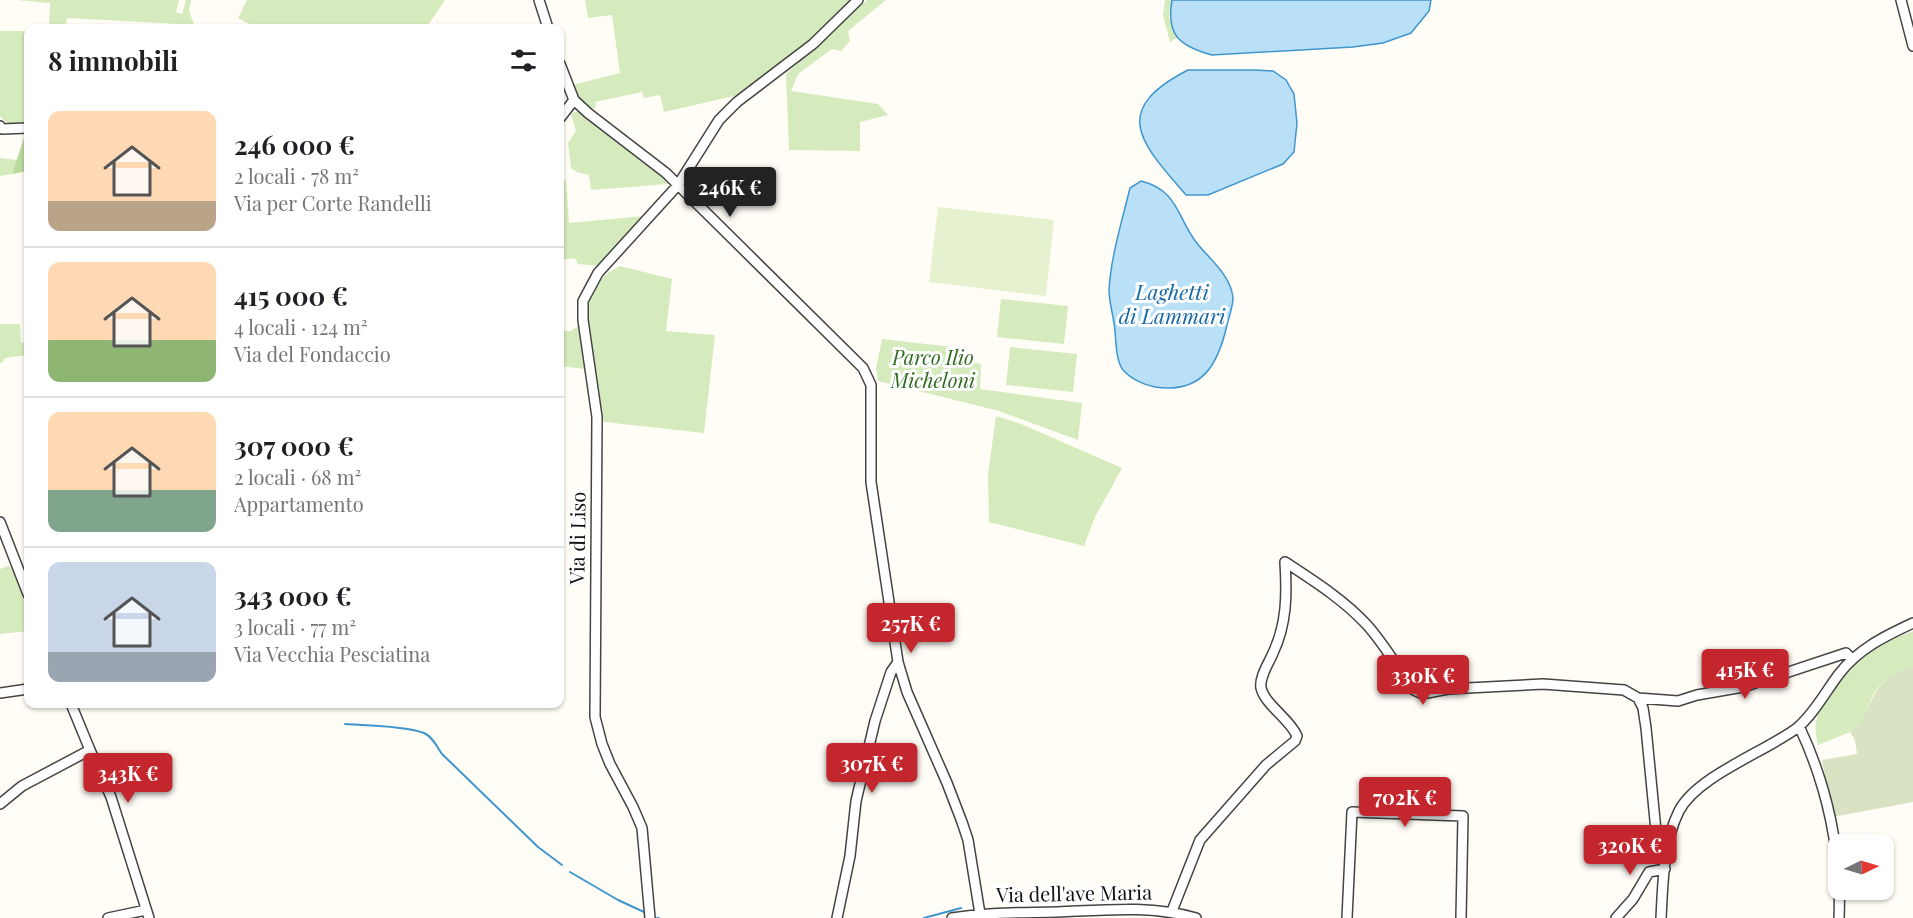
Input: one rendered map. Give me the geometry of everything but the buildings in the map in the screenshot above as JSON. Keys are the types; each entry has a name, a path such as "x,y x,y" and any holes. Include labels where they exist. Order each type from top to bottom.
{"street":[{"path":"539,0 547,24"},
{"name":"Via di Liso","path":"650,918 642,828 610,764 595,717 597,417 583,320 583,301 597,273 678,185 719,120 813,44 858,0"},
{"path":"1901,0 1913,46"},
{"path":"564,74 574,100 678,185 863,368 871,385 872,482 898,662 907,692 948,783 962,822 980,914"},
{"path":"564,113 574,100"},
{"path":"1,128 24,128"},
{"path":"0,522 24,584"},
{"path":"1172,911 1200,840 1266,765 1296,741 1294,728 1279,713 1261,688 1261,679 1279,640 1287,596 1285,562 1356,614 1369,628 1414,690 1420,693 1524,684 1624,690 1638,698 1678,701 1696,695 1743,687 1849,656 1913,623"},
{"path":"1660,918 1667,855 1671,833 1679,810 1690,796 1718,775 1799,726 1849,656"},
{"path":"837,918 850,856 858,793 875,721 891,672 898,662"},
{"path":"0,693 24,690"},
{"path":"1638,698 1643,708 1646,728 1657,841 1659,850 1667,855"},
{"path":"73,708 111,797 147,914 108,918"},
{"path":"1799,726 1810,750 1836,848 1839,918"},
{"path":"0,804 22,786 90,750"},
{"path":"1347,918 1352,812 1463,816 1461,918"},
{"path":"1616,918 1633,899 1649,872 1665,869"},
{"name":"Via dell'ave Maria","path":"952,918 980,914 1117,910 1172,911 1196,918"}],"green space":[{"path":"17,0 179,0 176,12 182,14 186,0 191,0 189,10 194,24 67,18 66,24 49,24 50,3"},
{"path":"247,0 445,0 429,24 249,24 238,18"},
{"path":"585,0 859,0 810,46 743,94 664,112 660,95 644,98 642,92 595,102 596,106 592,111 573,90 572,85 620,73 612,15 588,18"},
{"path":"867,0 886,0 848,31 850,41 841,51 832,49 798,74 791,91 878,104 888,115 860,122 860,151 789,150 786,74"},
{"path":"1165,0 1172,0 1169,17 1177,38 1170,42 1163,15"},
{"path":"0,31 24,31 24,124 9,124 0,116"},
{"path":"580,112 663,176 667,184 591,190 589,175 571,168 568,143 576,131 571,114"},
{"path":"24,138 24,172 12,174"},
{"path":"0,158 17,160 12,174 0,176"},
{"path":"564,180 566,180 569,223 644,216 599,266 578,264 575,258 564,259"},
{"path":"938,207 1054,220 1046,296 929,282"},
{"path":"620,266 672,279 666,331 715,335 704,433 604,422 590,344 588,304 592,292 600,281"},
{"path":"1001,299 1068,306 1064,344 997,337"},
{"path":"0,324 20,324 24,356 5,358 0,363"},
{"path":"579,326 584,369 564,366 564,331 570,331"},
{"name":"Parco Ilio Micheloni","path":"882,339 961,348 961,361 981,364 980,389 1082,403 1078,440 999,411 878,381 876,369"},
{"path":"1010,347 1077,354 1073,392 1006,385"},
{"path":"996,416 1021,424 1122,468 1095,517 1084,546 989,522 988,474"},
{"path":"8,566 16,569 24,591 24,631 0,634 0,569"},
{"path":"1913,631 1913,666 1889,676 1875,691 1862,719 1850,732 1818,745 1816,723 1818,717 1823,706 1849,671 1877,648"},
{"path":"1913,666 1913,802 1833,817 1822,760 1857,754 1855,740 1850,732 1862,719 1876,691 1889,676"}],"water":[{"path":"1172,0 1431,0 1429,11 1411,33 1383,43 1353,47 1212,55 1191,48 1177,37 1171,22"},
{"path":"1188,70 1273,71 1286,80 1294,94 1297,123 1294,152 1283,164 1208,195 1186,195 1156,160 1140,129 1141,114 1148,100 1163,85"},
{"name":"Laghetti di Lammari","path":"1141,181 1153,185 1170,198 1196,242 1224,275 1233,298 1219,353 1213,364 1205,374 1185,386 1155,387 1142,383 1123,370 1118,357 1109,295 1110,277 1130,188"}],"waterway":[{"path":"345,724 397,727 424,733 442,754 538,847 562,865"},
{"path":"570,872 618,900 644,912"},
{"path":"924,918 961,908"}]}
